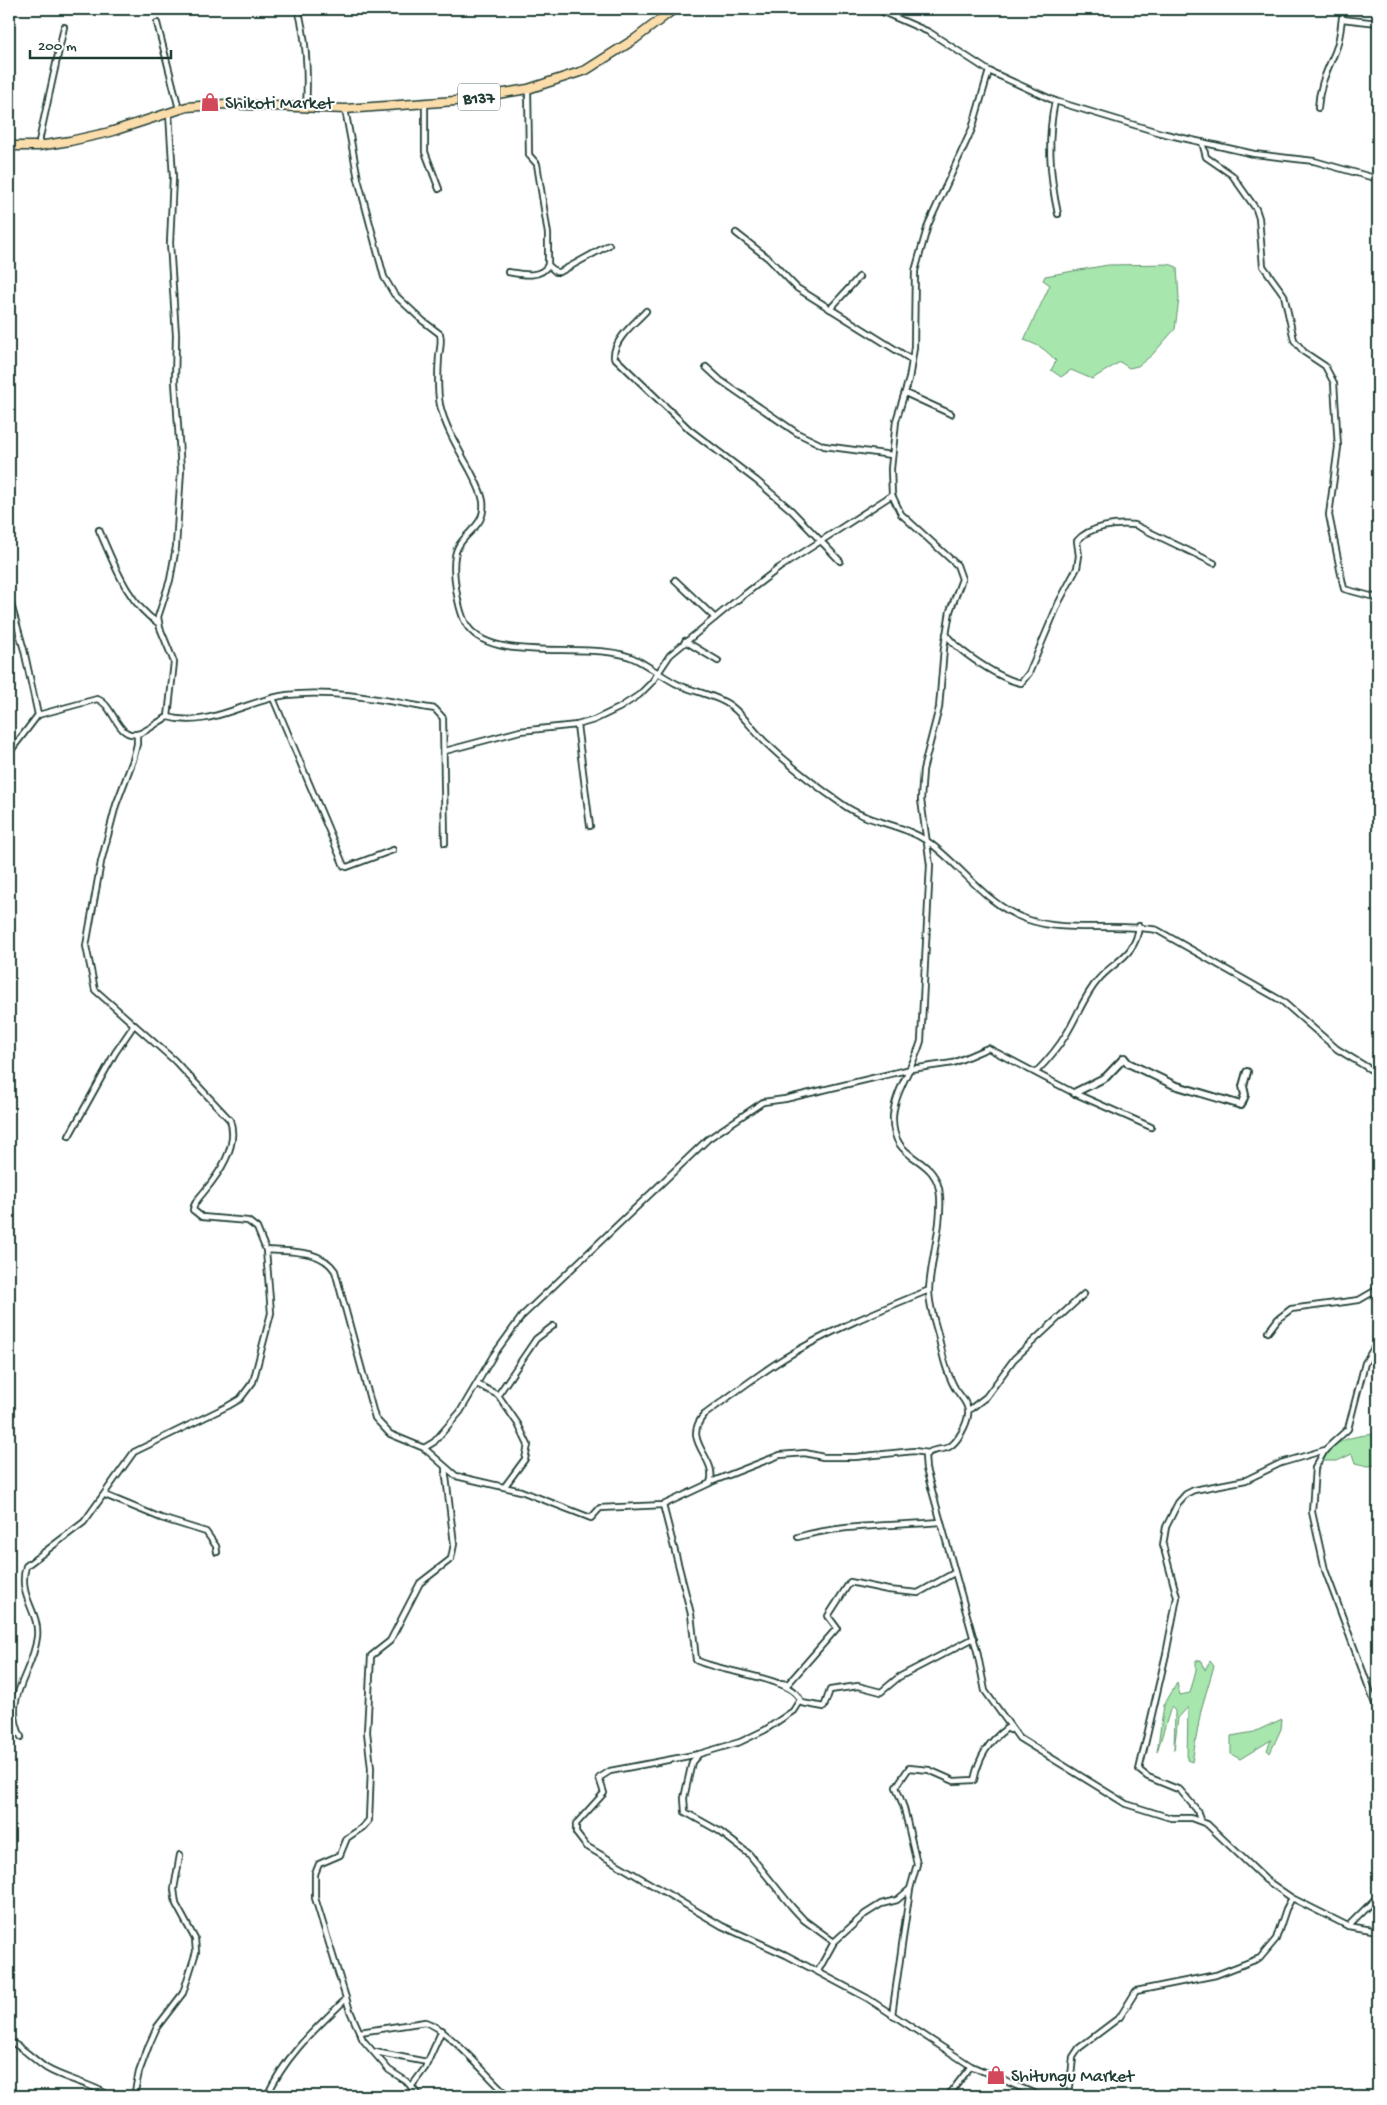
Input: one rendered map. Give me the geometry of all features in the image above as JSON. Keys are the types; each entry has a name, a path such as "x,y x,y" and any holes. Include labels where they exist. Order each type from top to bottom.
{"main road":[{"name":"B137","path":"9,146 38,146 110,132 180,109 225,104 345,109 425,103 528,89 586,70 635,39 674,9"}],"street":[{"path":"298,9 302,22 307,77 306,108"},
{"path":"876,9 929,32 989,71 1055,101 1161,133 1254,154 1314,161 1378,179"},
{"path":"1318,108 1319,91 1341,30 1343,9"},
{"path":"1342,19 1378,23"},
{"path":"157,22 180,109"},
{"path":"38,146 64,27"},
{"path":"969,1410 948,1374 930,1304 929,1290 940,1210 938,1180 929,1168 904,1152 897,1140 894,1128 897,1097 918,1050 923,1025 930,865 921,800 923,770 939,708 950,611 962,579 957,565 901,514 892,495 892,455 896,421 905,393 912,360 915,319 914,271 928,225 972,130 989,71"},
{"path":"508,272 533,274 542,272 548,265 548,234 537,164 529,155 528,89"},
{"path":"1055,101 1052,115 1051,162 1058,214"},
{"path":"425,103 425,152 439,189"},
{"path":"345,109 358,179 384,277 394,294 441,336 438,375 440,404 483,500 481,520 476,529 459,545 455,555 459,607 466,624 473,634 495,644 554,651 594,650 621,653 659,672 673,682 728,704 743,716 766,743 811,780 867,819 899,826 927,841 959,866 979,889 1000,907 1027,919 1063,926 1139,926 1157,930 1190,950 1254,983 1282,1001 1337,1049 1378,1074"},
{"path":"158,623 176,547 181,470 175,382 176,335 170,226 174,177 169,113"},
{"path":"1202,142 1206,157 1232,175 1256,209 1259,218 1263,266 1284,295 1294,340 1304,352 1325,366 1334,383 1338,447 1329,505 1330,526 1344,589 1378,598"},
{"path":"736,232 768,258 797,288 912,360"},
{"path":"548,265 551,269 560,272 609,245"},
{"path":"830,309 859,277"},
{"path":"646,311 618,343 614,350 614,357 690,430 757,480 822,540 824,546 840,562"},
{"path":"706,366 720,380 797,433 824,446 892,455"},
{"path":"905,393 951,414"},
{"path":"445,751 520,731 577,725 606,715 639,695 659,672 670,655 685,641 779,568 892,495"},
{"path":"946,634 958,649 1006,677 1021,683 1029,673 1059,602 1078,568 1077,541 1087,532 1123,524 1135,526 1164,537 1214,563"},
{"path":"100,530 120,575 136,604 158,623 174,662 168,717"},
{"path":"675,580 715,618"},
{"path":"9,596 24,650 38,715"},
{"path":"685,641 718,661"},
{"path":"9,753 38,715 97,699 106,703 120,727 128,733 137,734 168,717 188,722 206,719 287,695 354,697 434,709 443,718 446,843"},
{"path":"273,698 344,866 347,867 393,850"},
{"path":"577,725 590,826"},
{"path":"21,1737 14,1717 16,1701 23,1676 34,1653 37,1635 36,1621 24,1589 26,1566 84,1522 134,1452 228,1406 246,1393 252,1382 270,1325 271,1313 266,1250 257,1228 248,1221 202,1217 193,1210 196,1201 224,1163 229,1150 232,1126 222,1109 174,1060 95,990 86,946 101,862 116,805 134,760 137,734"},
{"path":"1036,1072 1060,1044 1084,997 1131,949 1139,926"},
{"path":"69,1136 115,1053 134,1025"},
{"path":"424,1448 434,1442 454,1419 493,1356 522,1316 708,1139 763,1102 784,1099 911,1069 953,1063 988,1048 1074,1093 1151,1127"},
{"path":"1074,1093 1106,1077 1124,1058 1128,1063 1174,1085 1241,1105 1245,1095 1243,1086 1247,1072"},
{"path":"266,1250 315,1256 330,1262 335,1271 375,1418 390,1434 424,1448 444,1468 456,1476 505,1486 591,1518 600,1508 663,1505 710,1483 780,1455 805,1453 823,1458 914,1451 928,1453 954,1443 969,1410 986,1396 1014,1359 1084,1294"},
{"path":"1268,1332 1278,1319 1291,1309 1359,1300 1378,1289"},
{"path":"710,1483 712,1477 709,1465 696,1438 699,1421 704,1415 782,1360 810,1344 892,1305 929,1290"},
{"path":"498,1395 536,1339 553,1326"},
{"path":"1378,1341 1365,1363 1348,1429 1325,1450 1313,1473 1312,1512 1325,1570 1378,1712"},
{"path":"477,1384 498,1395 518,1424 528,1448 518,1470 505,1486"},
{"path":"1200,1820 1197,1810 1180,1790 1148,1778 1139,1770 1177,1597 1163,1546 1166,1527 1178,1503 1186,1494 1194,1490 1246,1480 1282,1463 1325,1450"},
{"path":"928,1453 925,1456 926,1469 974,1638 985,1691 1013,1732"},
{"path":"420,2096 411,2086 389,2070 360,2032 346,1999 315,1898 315,1874 319,1864 340,1854 347,1838 363,1827 369,1820 371,1768 367,1732 371,1656 390,1641 420,1583 451,1559 454,1544 444,1468"},
{"path":"105,1495 154,1516 206,1532 216,1546 217,1552"},
{"path":"663,1505 691,1614 696,1660 710,1667 776,1683 788,1684 837,1628 828,1616 850,1582 888,1590 918,1593 954,1573"},
{"path":"798,1537 821,1531 852,1527 879,1527 941,1522"},
{"path":"776,1683 794,1693 802,1703 824,1707 830,1690 858,1686 874,1692 882,1692 899,1677 974,1638"},
{"path":"800,1700 793,1711 765,1730 740,1742 699,1754 610,1772 599,1778 604,1793 576,1824 576,1833 586,1846 714,1922 818,1971 867,1998 971,2066 1040,2096"},
{"path":"892,2015 910,1889 916,1861 904,1808 896,1787 909,1768 929,1770 954,1781 974,1780 979,1759 994,1738 1007,1728 1024,1742 1126,1804 1171,1818 1200,1820 1216,1832 1254,1870 1292,1898 1348,1926 1378,1931"},
{"path":"699,1754 692,1762 684,1798 685,1812 719,1831 749,1854 804,1920 834,1942"},
{"path":"134,2096 149,2045 157,2026 183,1993 196,1952 195,1939 176,1904 174,1889 180,1855"},
{"path":"818,1971 834,1942 871,1909 897,1900 910,1889"},
{"path":"1348,1926 1378,1896"},
{"path":"1069,2096 1072,2062 1076,2052 1120,2017 1136,1991 1216,1975 1260,1958 1276,1939 1286,1909 1292,1898"},
{"path":"267,2096 285,2062 305,2038 346,1999"},
{"path":"360,2032 425,2022 442,2030 509,2096"},
{"path":"411,2086 427,2062 442,2030"},
{"path":"9,2041 26,2050 47,2068 102,2090 110,2096"},
{"path":"372,2049 377,2053 427,2062"},
{"path":"948,2096 971,2066"}],"green space":[{"path":"1169,264 1177,267 1179,299 1175,329 1152,355 1138,366 1129,368 1120,362 1092,379 1071,370 1061,377 1051,370 1056,361 1052,357 1042,348 1024,340 1050,285 1043,280 1045,276 1108,265"},
{"path":"1375,1434 1378,1437 1378,1465 1368,1466 1355,1463 1352,1454 1337,1461 1323,1461 1338,1443 1359,1436"},
{"path":"1196,1660 1202,1661 1205,1670 1210,1661 1214,1666 1201,1710 1192,1762 1187,1760 1188,1707 1178,1718 1174,1750 1175,1711 1171,1707 1157,1752 1164,1705 1177,1683 1180,1695 1190,1693 1196,1670"},
{"path":"1282,1719 1281,1729 1270,1753 1267,1750 1271,1740 1240,1759 1231,1754 1231,1736 1254,1732"}],"place":[{"name":"Shikoti Market","path":"210,102"},
{"name":"Shitungu Market","path":"996,2075"}]}
